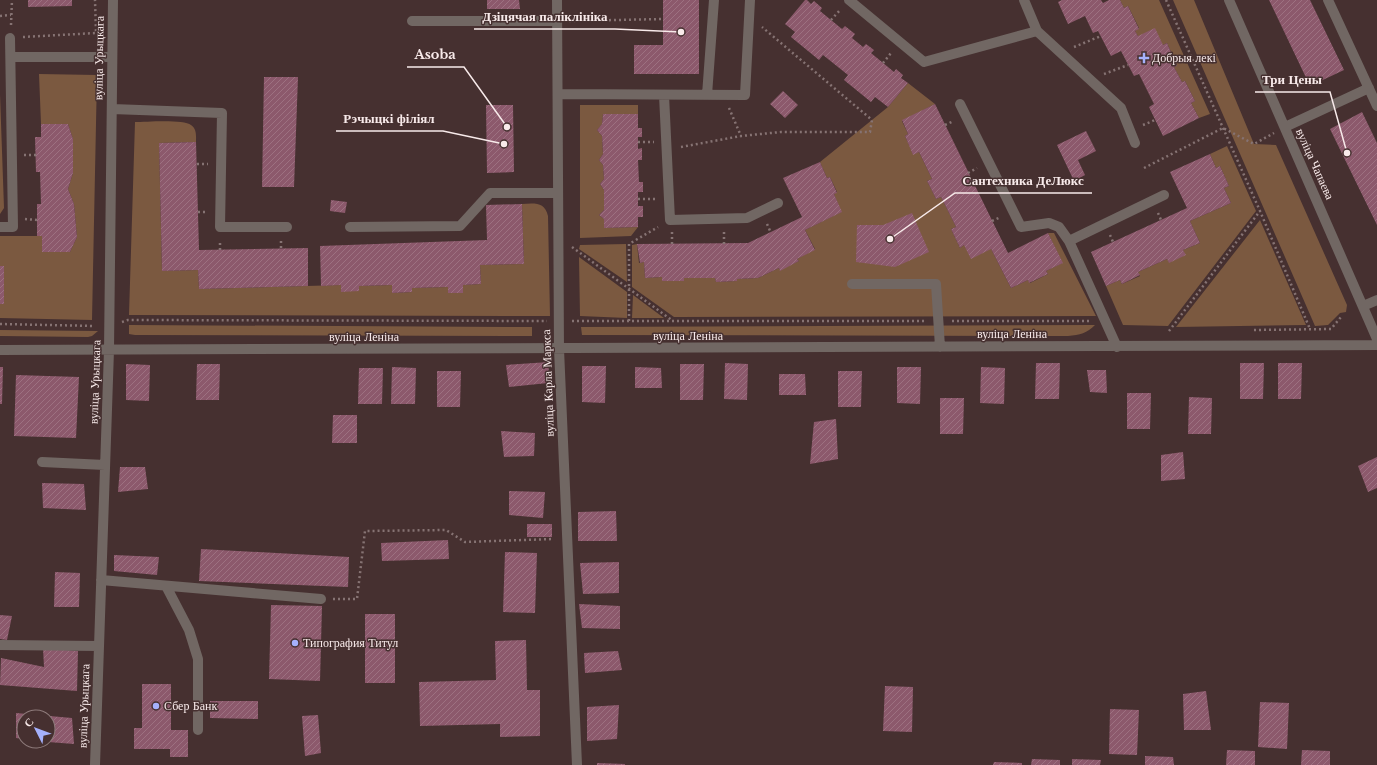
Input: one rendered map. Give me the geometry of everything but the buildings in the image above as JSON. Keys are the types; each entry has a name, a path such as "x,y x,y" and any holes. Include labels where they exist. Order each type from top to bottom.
{"street":[{"name":"вуліца Урыцкага","path":"95,765 109,350 113,0"},
{"name":"вуліца Карла Маркса","path":"557,0 559,349 577,765"},
{"path":"707,95 714,0"},
{"path":"558,94 745,95 750,0"},
{"path":"849,0 924,62 1038,31"},
{"path":"1024,0 1038,31 1120,108 1135,143"},
{"name":"вуліца Чапаева","path":"1229,0 1377,339"},
{"path":"1328,0 1377,106"},
{"path":"412,21 557,21"},
{"path":"0,227 13,227 10,38"},
{"path":"11,57 112,57"},
{"path":"1285,127 1368,88"},
{"path":"664,95 670,220 747,218 778,204"},
{"path":"960,104 1021,227 1049,223 1059,227 1069,241 1117,347"},
{"path":"112,109 222,113 220,227 287,227"},
{"path":"350,227 460,226 490,193 558,193"},
{"path":"1069,241 1164,195"},
{"path":"852,284 936,284 940,347"},
{"path":"1363,306 1377,300"},
{"name":"вуліца Леніна","path":"0,350 1377,345"},
{"path":"42,462 105,465"},
{"path":"101,580 321,599"},
{"path":"166,586 189,630 198,659 198,730"},
{"path":"0,645 99,646"}],"path":[{"path":"12,0 10,38 96,33 95,0"},
{"path":"1166,0 1260,211 1310,329"},
{"path":"0,16 11,15"},
{"path":"666,150 741,136 781,132 870,132 872,120 749,16"},
{"path":"557,21 663,19"},
{"path":"1060,52 1101,36"},
{"path":"1090,80 1128,65"},
{"path":"723,95 741,136"},
{"path":"1223,128 1254,144 1285,127"},
{"path":"1144,168 1223,128"},
{"path":"1169,331 1260,211"},
{"path":"630,321 629,244 670,220"},
{"path":"569,244 674,321"},
{"path":"1248,330 1331,329 1341,317"},
{"path":"0,324 109,326 128,320 1106,321"},
{"path":"1161,331 1177,331"},
{"path":"321,599 356,599 365,531 446,530 465,542 567,539"}],"shaded area":[{"path":"1120,0 1159,0 1210,114 1199,118 1191,103 1195,101 1185,81 1182,82 1174,67 1177,65 1167,43 1163,45 1138,36 1135,31 1139,28 1128,6 1124,8"},
{"path":"1173,0 1194,0 1254,144 1276,145 1347,305 1346,312 1340,313 1328,325 1315,326"},
{"path":"39,74 97,75 92,320 0,318 0,236 42,236 43,252 70,252 77,237 74,204 68,189 73,173 73,139 68,124 41,124"},
{"path":"908,83 935,104 902,121 908,134 905,136 913,154 919,152 932,179 927,181 936,199 941,197 956,227 951,229 960,248 964,245 991,249 1011,288 1028,280 1030,283 1048,274 1046,271 1062,263 1048,233 1054,233 1096,316 674,317 632,287 632,245 637,244 639,263 644,262 645,278 662,277 663,281 684,281 684,278 715,278 716,282 758,278 799,261 797,259 815,249 805,230 841,212 834,194 837,192 830,177 827,178 820,162 888,107"},
{"path":"0,94 4,208 0,214"},
{"path":"580,105 638,105 638,114 603,114 602,124 597,130 602,136 603,154 599,160 603,165 604,179 600,184 604,190 604,210 599,215 604,219 604,228 638,227 631,236 580,238"},
{"path":"135,122 181,122 191,125 195,131 196,142 159,143 162,271 198,270 199,289 392,285 392,293 412,292 412,288 448,287 448,293 463,293 463,285 481,284 480,265 524,264 522,204 539,204 547,211 548,216 550,316 129,315"},
{"path":"1227,146 1256,211 1168,326 1123,325 1106,286 1120,280 1122,284 1140,276 1138,272 1167,259 1169,262 1185,255 1183,250 1200,243 1190,221 1231,203 1224,188 1229,186 1220,166 1216,168 1210,154"},
{"path":"1260,220 1306,325 1176,327"},
{"path":"626,244 627,282 579,249 580,245"},
{"path":"579,257 627,292 627,318 580,316"},
{"path":"633,295 664,318 632,318"},
{"path":"129,325 532,327 532,336 135,335 129,334"},
{"path":"1095,325 1083,333 1068,336 582,335 581,327"},
{"path":"0,330 98,331 92,336 88,337 0,336"}],"place":[{"name":"Дзіцячая паліклініка","path":"681,32"},
{"name":"Добрыя лекі","path":"1144,58"},
{"name":"Asoba","path":"507,127"},
{"name":"Рэчыцкі філіял","path":"504,144"},
{"name":"Три Цены","path":"1347,153"},
{"name":"Сантехника ДеЛюкс","path":"890,239"},
{"name":"Типография Титул","path":"295,643"},
{"name":"Сбер Банк","path":"156,706"}]}
